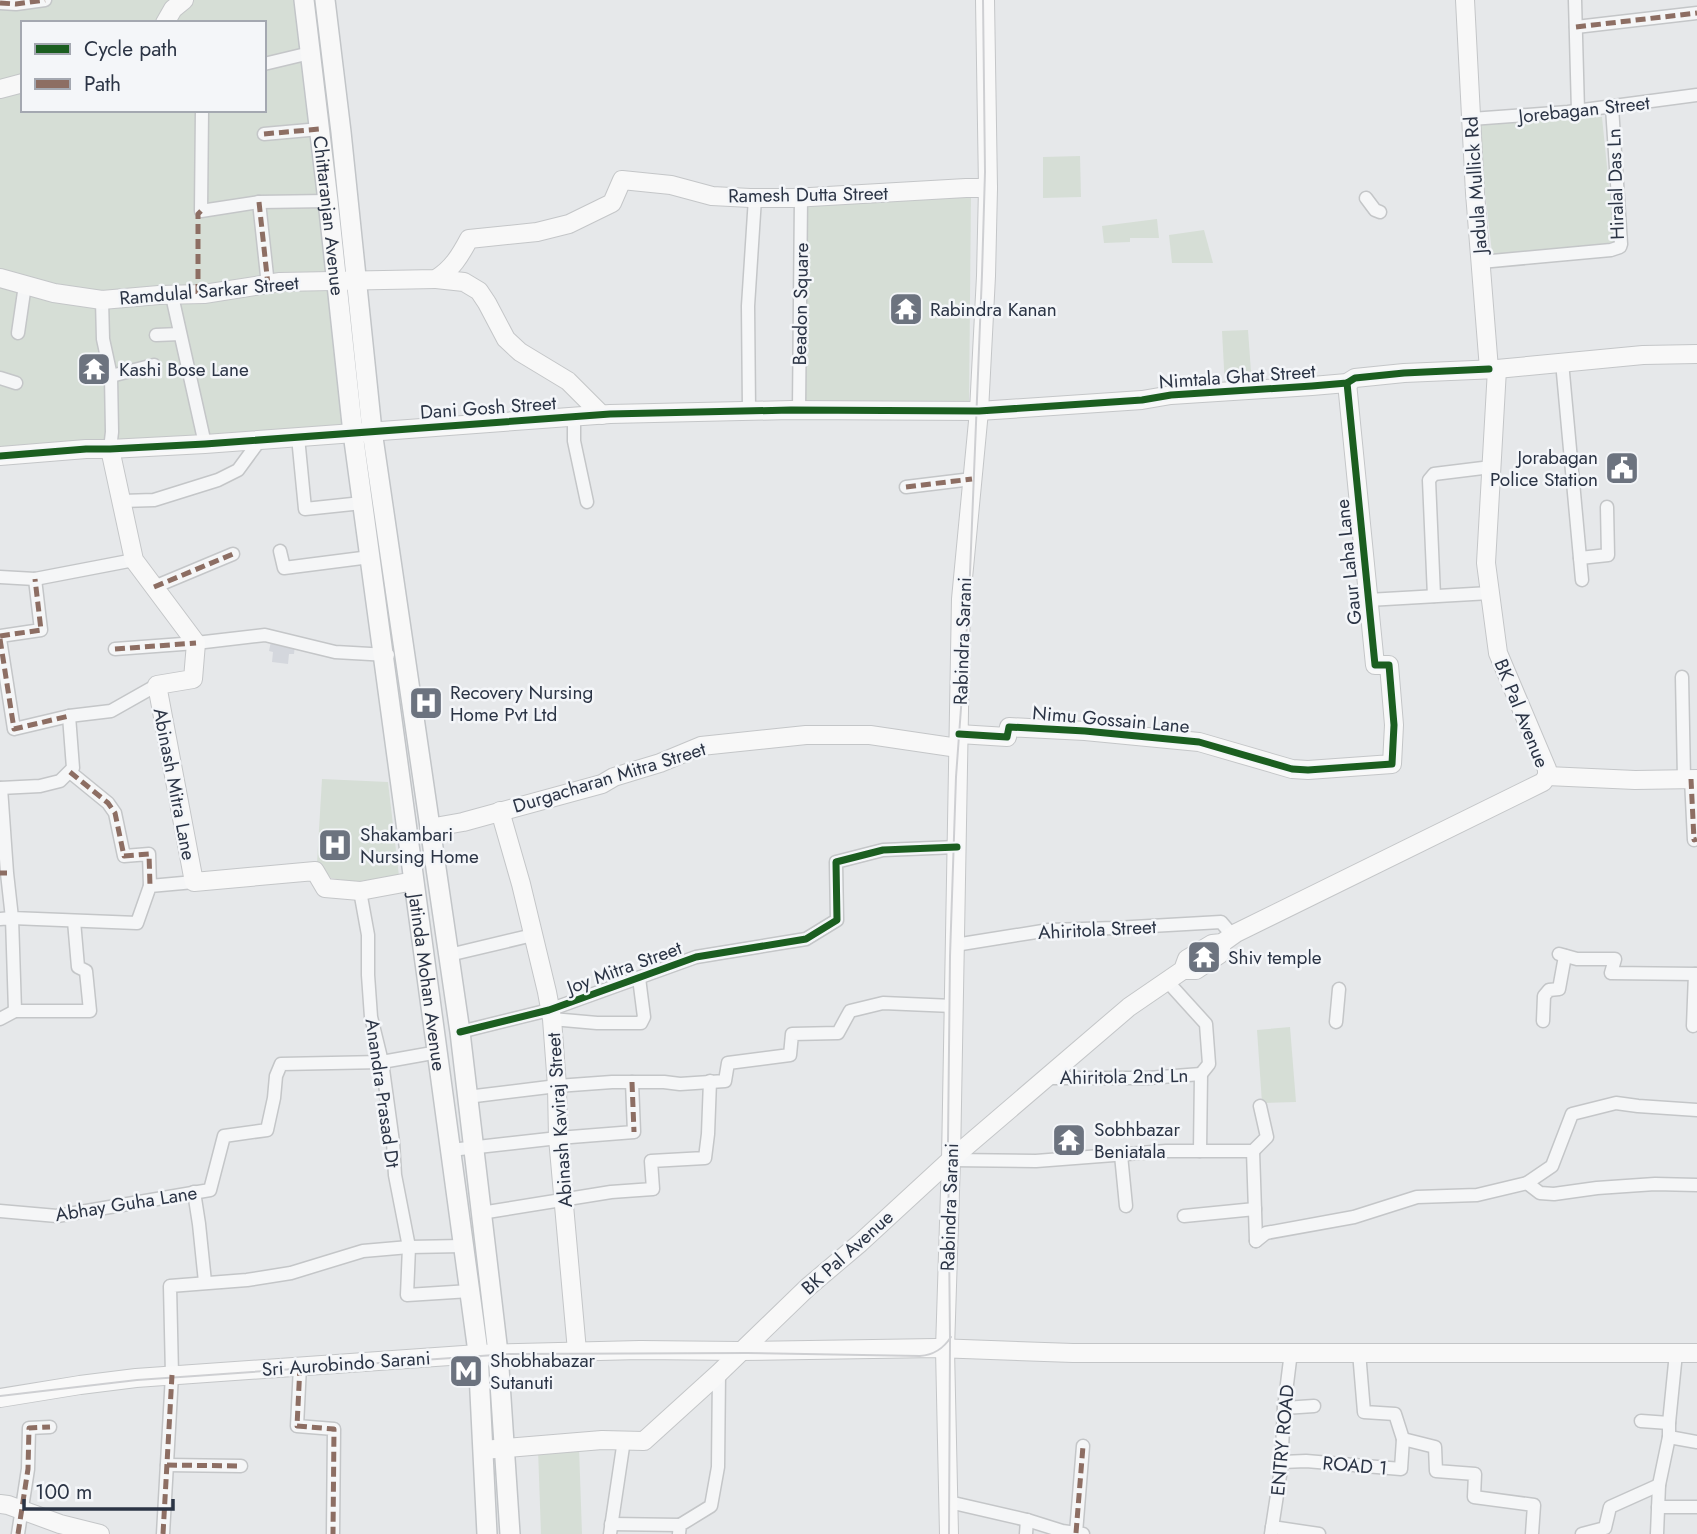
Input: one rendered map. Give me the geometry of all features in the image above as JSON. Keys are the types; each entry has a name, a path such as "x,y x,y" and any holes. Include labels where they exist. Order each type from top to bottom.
{"main road":[{"name":"Chittaranjan Avenue","path":"304,0 336,281 362,432"},
{"path":"325,0 357,280 362,432 404,656 460,1032 498,1353 510,1534"},
{"name":"Jatinda Mohan Avenue","path":"362,432 362,503 478,1354 487,1534"}],"street":[{"path":"0,3 45,0"},
{"path":"166,21 173,9 184,0"},
{"name":"Rabindra Sarani","path":"949,1534 945,1349 962,589 979,411 986,276 988,188 985,0"},
{"name":"Jadula Mullick Rd","path":"1465,0 1481,262 1493,369"},
{"path":"1575,0 1578,111"},
{"path":"1576,27 1697,12"},
{"path":"266,64 310,53"},
{"path":"0,89 21,84"},
{"name":"Jorebagan Street","path":"1471,120 1578,111 1697,95"},
{"name":"Hiralal Das Ln","path":"1481,262 1620,247 1612,107"},
{"path":"202,112 201,211 260,202 328,201"},
{"path":"264,134 320,130"},
{"name":"Ramesh Dutta Street","path":"436,279 447,272 460,257 469,239 537,232 569,224 612,203 622,180 671,184 712,196 755,198 988,188"},
{"name":"Beadon Square","path":"799,410 801,197"},
{"path":"749,410 748,306 755,198"},
{"path":"260,202 268,285"},
{"name":"Ramdulal Sarkar Street","path":"0,278 54,293 102,300 204,294 280,282 336,281"},
{"path":"336,281 436,279 464,282 479,291 506,339 520,352 568,381 601,415"},
{"path":"18,333 25,285"},
{"path":"172,296 205,444"},
{"path":"35,579 41,630 0,638 14,729 69,716 111,711 157,685 193,679 195,643 134,560 110,449 111,376 103,339 102,300"},
{"path":"156,335 180,334"},
{"name":"Nimtala Ghat Street","path":"979,411 1347,383 1355,378 1404,373 1493,369 1643,355 1697,354"},
{"path":"1562,362 1582,580"},
{"path":"111,376 154,365"},
{"name":"BK Pal Avenue","path":"483,1450 602,1440 644,1441 905,1200 1129,1007 1183,970 1187,959 1212,944 1227,939 1543,782 1547,776 1546,769 1498,653 1489,593 1486,563 1493,369"},
{"path":"0,377 16,383"},
{"name":"Gaur Laha Lane","path":"1347,383 1375,665 1389,666 1394,724"},
{"name":"Dani Gosh Street","path":"0,456 601,415 749,410 979,411"},
{"path":"574,417 574,441 587,502"},
{"path":"298,437 305,509 362,503"},
{"path":"122,501 154,500 218,480 238,470 260,440"},
{"path":"1434,596 1429,480 1434,474 1491,467"},
{"path":"906,486 972,479"},
{"path":"1580,558 1608,555 1607,507"},
{"path":"280,551 284,568 370,557"},
{"path":"154,587 233,554"},
{"path":"0,577 35,579 134,560"},
{"path":"1368,600 1489,593"},
{"path":"115,649 265,635 335,652 404,656"},
{"path":"1682,677 1694,840 1697,839"},
{"name":"Abinash Mitra Lane","path":"157,685 194,882"},
{"path":"15,1011 6,919 1,788 40,786 60,781 74,768 69,716"},
{"name":"Nimu Gossain Lane","path":"959,741 1007,737 1009,727 1085,731 1199,742 1292,769 1308,770 1392,764 1394,724"},
{"name":"Durgacharan Mitra Street","path":"429,828 463,822 602,784 614,777 660,763 701,746 806,735 959,741"},
{"path":"6,919 138,923 150,886 149,854 124,856 115,813 108,803 70,772"},
{"path":"1547,776 1635,780 1690,779"},
{"name":"Abinash Kaviraj Street","path":"500,811 547,992 577,1351"},
{"name":"Joy Mitra Street","path":"460,1032 550,1015 696,957 806,939 838,920 836,862 883,850 957,848"},
{"path":"150,886 315,871 325,888 360,891 414,881"},
{"name":"Anandra Prasad Dt","path":"360,891 368,935 371,1017 382,1062 395,1175 409,1247 407,1295 470,1291"},
{"path":"0,1019 15,1011 90,1011 86,971 78,967 74,921"},
{"name":"Ahiritola Street","path":"955,945 1049,930 1221,922 1227,939"},
{"path":"449,955 533,935"},
{"path":"1542,1021 1544,996 1549,990 1559,989 1562,955 1577,959 1615,959 1611,973 1696,974 1693,1026"},
{"path":"550,1015 597,1023 641,1023 644,1017 639,978"},
{"path":"1167,981 1206,1024 1209,1064 1201,1074 1200,1151"},
{"path":"1335,1022 1339,989"},
{"path":"467,1097 556,1086 725,1081 728,1063 790,1055 792,1034 838,1033 850,1011 883,1003 953,1006"},
{"path":"382,1062 438,1052"},
{"name":"Abhay Guha Lane","path":"0,1211 57,1216 210,1190 223,1136 267,1130 276,1076 281,1063 382,1062"},
{"name":"Ahiritola 2nd Ln","path":"1047,1078 1148,1079 1201,1074"},
{"path":"481,1213 611,1192 653,1189 651,1161 705,1158 710,1081"},
{"path":"451,1150 634,1132 632,1082"},
{"path":"1253,1151 1256,1241 1266,1233 1354,1217 1417,1197 1477,1195 1527,1183 1552,1166 1572,1114 1616,1102 1697,1110"},
{"path":"951,1160 1036,1161 1167,1151 1253,1151 1267,1137 1260,1106"},
{"path":"1121,1155 1126,1206"},
{"path":"1527,1183 1540,1193 1554,1194 1655,1184 1697,1185"},
{"path":"194,1192 205,1282"},
{"path":"1184,1216 1255,1209"},
{"path":"163,1534 172,1375 170,1286 247,1280 291,1273 363,1251 463,1246"},
{"name":"Sri Aurobindo Sarani","path":"0,1398 80,1385 172,1375 498,1353 945,1349 1073,1353 1697,1353"},
{"name":"ENTRY ROAD","path":"1272,1531 1282,1462 1284,1408 1291,1352"},
{"path":"1359,1352 1364,1412 1395,1415 1403,1439"},
{"path":"1657,1534 1659,1485 1669,1437 1676,1353"},
{"path":"300,1366 297,1426 334,1429 333,1534"},
{"path":"624,1440 611,1529 680,1530 711,1506 718,1467 719,1373"},
{"path":"1284,1408 1314,1406"},
{"path":"1641,1421 1669,1423"},
{"path":"18,1534 27,1469 29,1428 50,1427"},
{"path":"1669,1437 1697,1442"},
{"name":"ROAD 1","path":"1282,1462 1306,1461 1401,1469 1403,1439 1434,1447 1437,1471 1475,1474 1474,1497 1534,1504 1532,1534"},
{"path":"949,1502 1071,1533 1083,1446"},
{"path":"167,1465 241,1466"},
{"path":"1582,1534 1605,1528 1610,1507 1659,1485"},
{"path":"0,1504 21,1510 48,1527 100,1534"},
{"path":"1658,1507 1697,1507"},
{"path":"1026,1534 1027,1520"},
{"path":"1272,1531 1319,1534"}],"shaded area":[{"path":"0,0 295,0 345,428 0,450"},
{"path":"1602,117 1616,256 1493,261 1477,123"},
{"path":"1080,156 1081,197 1043,198 1043,157"},
{"path":"971,197 969,405 796,406 800,205"},
{"path":"1157,219 1159,238 1130,238 1130,242 1104,243 1102,226"},
{"path":"1204,230 1213,263 1172,263 1169,235"},
{"path":"1248,330 1252,386 1225,387 1222,331"},
{"path":"271,641 295,644 294,654 289,654 288,664 272,662 273,652 269,651"},
{"path":"322,779 388,782 399,876 353,882 331,878 317,863"},
{"path":"1290,1027 1296,1102 1262,1103 1257,1030"},
{"path":"579,1447 582,1534 541,1534 538,1449"}],"tram line":[{"path":"949,1534 950,956 956,777 969,598 982,274 985,172 983,0"},
{"path":"0,1396 137,1380 509,1354 747,1353 920,1356 938,1351 951,1337"}],"marked path":[{"path":"0,3 45,0"},
{"path":"1576,27 1697,13"},
{"path":"264,134 320,129"},
{"path":"259,202 268,285"},
{"path":"198,294 198,214 201,211"},
{"path":"906,487 972,479"},
{"path":"154,587 233,554"},
{"path":"0,636 41,630 35,579"},
{"path":"0,639 14,729 69,716"},
{"path":"115,649 196,643"},
{"path":"70,772 108,803 115,813 124,856 149,854 150,886"},
{"path":"1691,779 1694,840 1697,839"},
{"path":"0,873 7,873"},
{"path":"632,1082 634,1132"},
{"path":"300,1366 297,1426 334,1429 333,1534"},
{"path":"163,1534 172,1375"},
{"path":"18,1534 28,1469 29,1428 50,1427"},
{"path":"1076,1533 1083,1446"},
{"path":"167,1465 241,1466"}],"cycle path":[{"path":"0,456 205,444 610,414 791,410 979,411 1347,383 1355,378 1404,373 1489,369"},
{"path":"959,734 1007,737 1009,727 1199,742 1292,769 1392,764 1394,725 1389,665 1375,665 1347,383"},
{"path":"460,1032 549,1010 696,957 806,939 837,920 836,862 883,850 957,847"}],"place":[{"name":"Rabindra Kanan","path":"906,309"},
{"name":"Kashi Bose Lane","path":"94,369"},
{"name":"Jorabagan Police Station","path":"1622,468"},
{"name":"Recovery Nursing Home Pvt Ltd","path":"426,703"},
{"name":"Shakambari Nursing Home","path":"335,845"},
{"name":"Shiv temple","path":"1204,957"},
{"name":"Sobhbazar Beniatala","path":"1069,1140"},
{"name":"Shobhabazar Sutanuti","path":"466,1371"}]}
